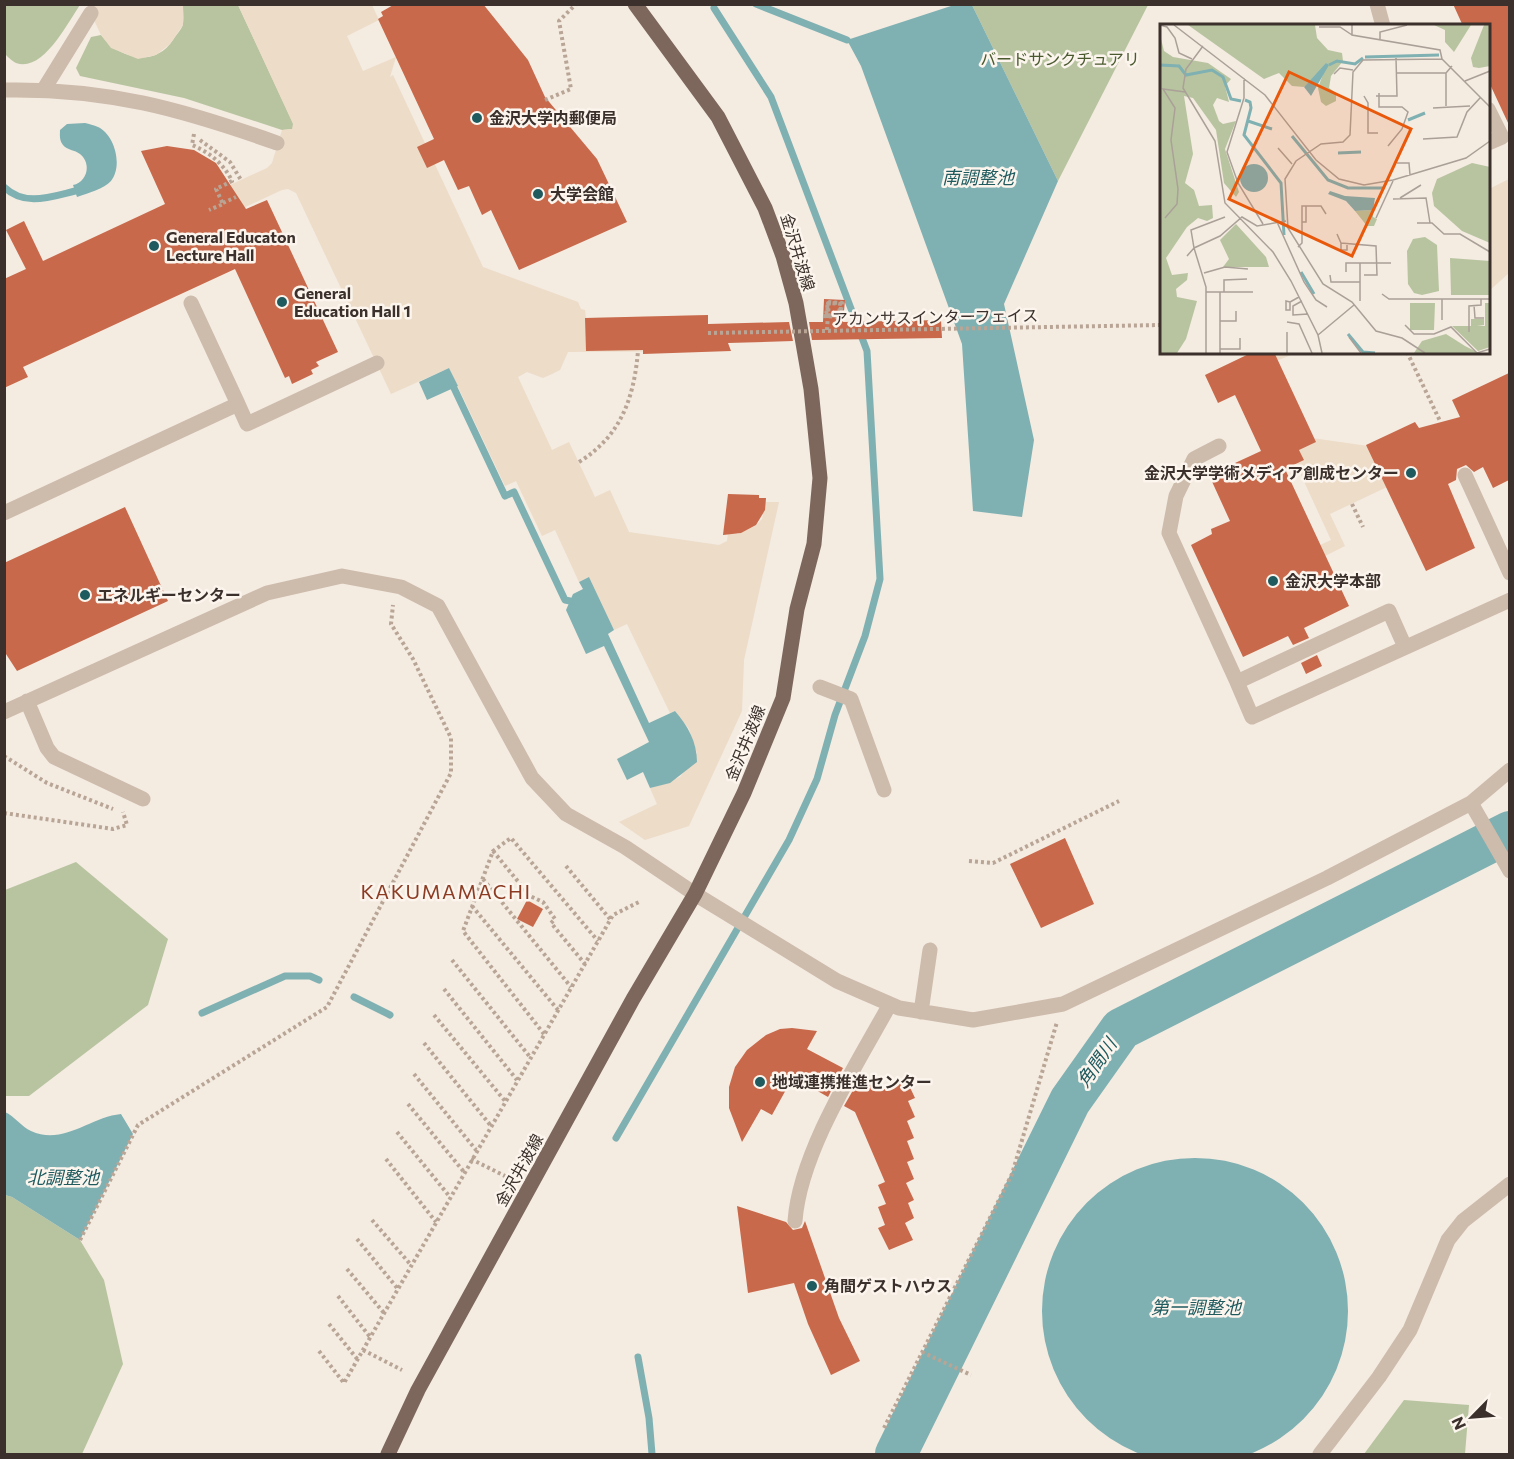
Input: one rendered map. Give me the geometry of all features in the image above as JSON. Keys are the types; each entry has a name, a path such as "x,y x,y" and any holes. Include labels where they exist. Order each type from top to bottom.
{"main road":[{"name":"金沢井波線","path":"388,1455 429,1369 633,999 695,894 744,793 783,698 797,609 814,544 820,477 811,388 796,303 765,208 718,117 635,4"}],"street":[{"path":"1377,4 1382,24"},
{"path":"44,89 91,13"},
{"path":"4,90 44,89 133,99 197,116 277,143"},
{"path":"1490,113 1502,137 1490,143"},
{"path":"191,303 247,424 377,363"},
{"path":"4,513 238,404"},
{"path":"1219,446 1194,459 1176,496 1169,533 1252,717 1509,600"},
{"path":"1465,475 1509,573"},
{"path":"4,712 267,593 342,576 394,586 438,606 532,778 566,814 625,847 695,894 837,981 890,1004 921,1012 973,1020 1063,1004 1327,878 1471,803 1509,771"},
{"path":"1237,682 1389,611 1405,647"},
{"path":"824,688 851,699 884,790"},
{"path":"27,701 47,748 54,757 143,799"},
{"path":"1471,803 1507,868"},
{"path":"921,1012 930,950"},
{"path":"795,1221 796,1203 809,1159 890,1004"},
{"path":"1320,1455 1379,1377 1410,1330 1448,1240 1463,1221 1509,1185"}],"path":[{"path":"545,100 571,89 559,21 576,4"},
{"path":"197,116 192,145 203,149 221,164 232,181 216,189 223,204"},
{"path":"193,138 222,154 241,180"},
{"path":"209,210 236,197"},
{"path":"825,315 840,317 842,303 828,302 826,315 840,316 841,304 828,303 827,315 839,316 840,304 829,303 825,315 827,330"},
{"name":"アカンサスインターフェイス","path":"708,333 1160,325"},
{"path":"579,462 604,444 623,418 633,390 638,351"},
{"path":"1408,354 1440,421"},
{"path":"1352,504 1363,527"},
{"path":"80,1240 138,1125 327,1007 451,773 451,738 413,659 391,624 394,586"},
{"path":"4,756 47,783 129,815"},
{"path":"969,861 993,863 1119,801"},
{"path":"4,813 113,829 127,825 123,812"},
{"path":"544,1034 463,931 493,851 511,838 598,941"},
{"path":"493,851 530,896 543,902 555,919 550,923 585,964"},
{"path":"566,866 610,919"},
{"path":"483,879 571,987"},
{"path":"320,1351 345,1383 610,919 613,915 641,901"},
{"path":"472,906 558,1010"},
{"path":"452,960 530,1057"},
{"path":"444,989 517,1080"},
{"path":"884,1428 1012,1174 1063,1004"},
{"path":"434,1015 505,1101"},
{"path":"424,1043 491,1126"},
{"path":"414,1074 477,1150"},
{"path":"408,1104 464,1172"},
{"path":"397,1132 450,1197"},
{"path":"386,1159 436,1222"},
{"path":"471,1160 505,1176"},
{"path":"372,1220 411,1266"},
{"path":"357,1239 398,1289"},
{"path":"347,1269 384,1313"},
{"path":"338,1296 370,1337"},
{"path":"329,1324 358,1360"},
{"path":"363,1350 402,1370"},
{"path":"923,1353 971,1375"}],"green space":[{"path":"5,4 80,5 45,54 36,61 26,64 16,63 5,54"},
{"path":"183,5 238,5 293,123 293,129 282,130 184,98 80,76 76,68 91,37 101,35 117,50 136,57 156,55 165,49 182,26"},
{"name":"バードサンクチュアリ","path":"972,5 1148,5 1058,181"},
{"path":"76,862 168,939 148,1005 29,1096 5,1096 5,890"},
{"path":"5,1195 12,1197 80,1240 104,1280 123,1364 82,1454 5,1454"},
{"path":"1404,1400 1469,1405 1465,1454 1364,1454"}],"shaded area":[{"path":"87,5 183,5 183,25 170,44 156,55 138,59 111,48 101,35"},
{"path":"238,5 372,5 379,20 347,36 363,71 396,57 390,77 393,75 483,267 578,302 581,309 585,310 586,318 708,315 708,351 568,352 560,370 552,374 543,378 527,372 518,377 552,450 569,442 595,497 610,490 629,532 719,545 727,541 728,533 738,534 755,526 762,519 765,502 779,502 744,660 742,711 689,826 645,840 619,822 657,804 650,788 680,777 697,753 689,729 675,711 670,713 627,624 614,630 589,577 579,582 555,530 542,536 516,481 505,486 449,368 391,394 296,193 288,189 282,190 241,209 230,185 267,168 272,163 282,130 292,129 293,124"},
{"path":"1509,179 1509,273 1490,290 1490,188"},
{"path":"1244,354 1294,354 1276,361 1312,438 1368,446 1387,487 1330,514 1345,546 1323,557 1318,546 1331,540 1296,464 1273,475 1234,392 1217,400 1205,375 1245,356"}],"water":[{"name":"南調整池","path":"954,5 972,5 1058,181 1004,304 1034,440 1022,517 973,511 962,344 861,66 847,40"},
{"path":"85,123 104,131 113,144 117,159 115,175 108,184 96,191 77,197 73,185 85,177 86,163 80,154 63,145 60,130 67,124"},
{"path":"449,368 458,386 427,400 419,382"},
{"path":"589,577 614,630 608,634 649,723 675,711 688,728 697,762 670,783 650,788 643,772 627,780 617,759 649,742 604,646 586,654 566,610 573,594 583,589 579,582"},
{"name":"北調整池","path":"5,1112 24,1127 43,1135 65,1133 121,1114 133,1134 80,1240 12,1197 5,1195"},
{"name":"第一調整池","path":"1180,1159 1210,1159 1239,1165 1267,1176 1292,1193 1313,1214 1330,1239 1341,1267 1347,1296 1345,1341 1336,1369 1322,1396 1303,1419 1280,1438 1253,1452 1228,1460 1162,1460 1137,1452 1110,1438 1077,1408 1060,1383 1049,1355 1043,1326 1043,1296 1049,1267 1060,1239 1077,1214 1098,1193 1123,1176 1151,1165"}],"building":[{"path":"395,4 483,4 528,60 545,97 597,159 627,222 519,270 491,210 482,215 469,186 458,190 444,160 427,168 417,147 434,139 378,19 383,16 381,12"},
{"path":"1453,4 1509,4 1509,125 1490,84 1490,24 1462,24"},
{"path":"167,146 194,150 216,163 246,209 267,200 338,352 316,362 319,366 311,370 313,374 292,384 289,376 285,378 235,269 23,367 28,377 4,388 4,279 26,269 6,230 24,221 43,261 165,204 141,151"},
{"path":"824,299 845,300 843,322 941,320 942,338 812,340 809,322 823,322"},
{"path":"708,315 708,324 789,322 793,341 728,343 731,351 643,354 643,350 586,351 585,318"},
{"path":"1249,354 1275,354 1316,442 1299,450 1304,460 1285,469 1349,606 1304,628 1309,638 1293,645 1288,636 1243,657 1191,545 1212,534 1211,529 1230,521 1209,475 1261,451 1235,395 1218,403 1205,375"},
{"name":"金沢大学学術メディア創成センター","path":"1509,373 1509,480 1493,488 1483,467 1474,472 1466,465 1457,469 1456,480 1448,484 1475,548 1426,571 1366,445 1415,422 1419,428 1460,417 1452,400"},
{"path":"728,494 759,495 759,498 766,498 765,510 756,525 741,533 723,535"},
{"name":"エネルギーセンター","path":"125,507 168,601 17,671 4,651 4,563"},
{"path":"1317,655 1322,666 1306,674 1301,663"},
{"path":"1065,838 1094,904 1041,928 1010,864"},
{"path":"527,900 543,909 533,927 517,919"},
{"name":"地域連携推進センター","path":"780,1029 817,1031 807,1049 843,1068 828,1097 793,1077 772,1115 761,1109 742,1142 729,1108 729,1087 735,1067 747,1050 766,1035"},
{"path":"860,1078 882,1090 906,1079 915,1098 908,1101 915,1117 907,1121 914,1138 907,1141 914,1159 907,1162 914,1179 906,1183 914,1200 908,1203 914,1218 905,1223 913,1240 889,1250 878,1228 885,1225 878,1207 886,1204 878,1185 885,1182 855,1112 844,1106"},
{"name":"角間ゲストハウス","path":"737,1206 786,1222 793,1230 802,1228 805,1221 839,1318 860,1361 831,1375 808,1324 794,1283 748,1293"}],"waterway":[{"path":"756,4 847,40"},
{"path":"616,1138 789,840 817,779 835,715 865,636 880,579 867,351 771,97 714,8"},
{"path":"4,187 20,197 29,199 47,198 75,191"},
{"path":"454,388 505,496 514,492 565,600 570,601"},
{"name":"角間川","path":"896,1454 1070,1101 1121,1029 1510,832"},
{"path":"202,1013 285,976 310,976 319,980"},
{"path":"354,997 390,1015"},
{"path":"638,1357 649,1418 652,1454"}],"place":[{"name":"金沢大学内郵便局","path":"477,118"},
{"name":"大学会館","path":"538,194"},
{"name":"General Educaton Lecture Hall","path":"154,246"},
{"name":"General Education Hall 1","path":"282,302"},
{"name":"金沢大学学術メディア創成センター","path":"1411,473"},
{"name":"金沢大学本部","path":"1273,581"},
{"name":"エネルギーセンター","path":"85,595"},
{"name":"地域連携推進センター","path":"760,1082"},
{"name":"角間ゲストハウス","path":"812,1286"}],"district":[{"name":"KAKUMAMACHI","path":"446,892"}]}
